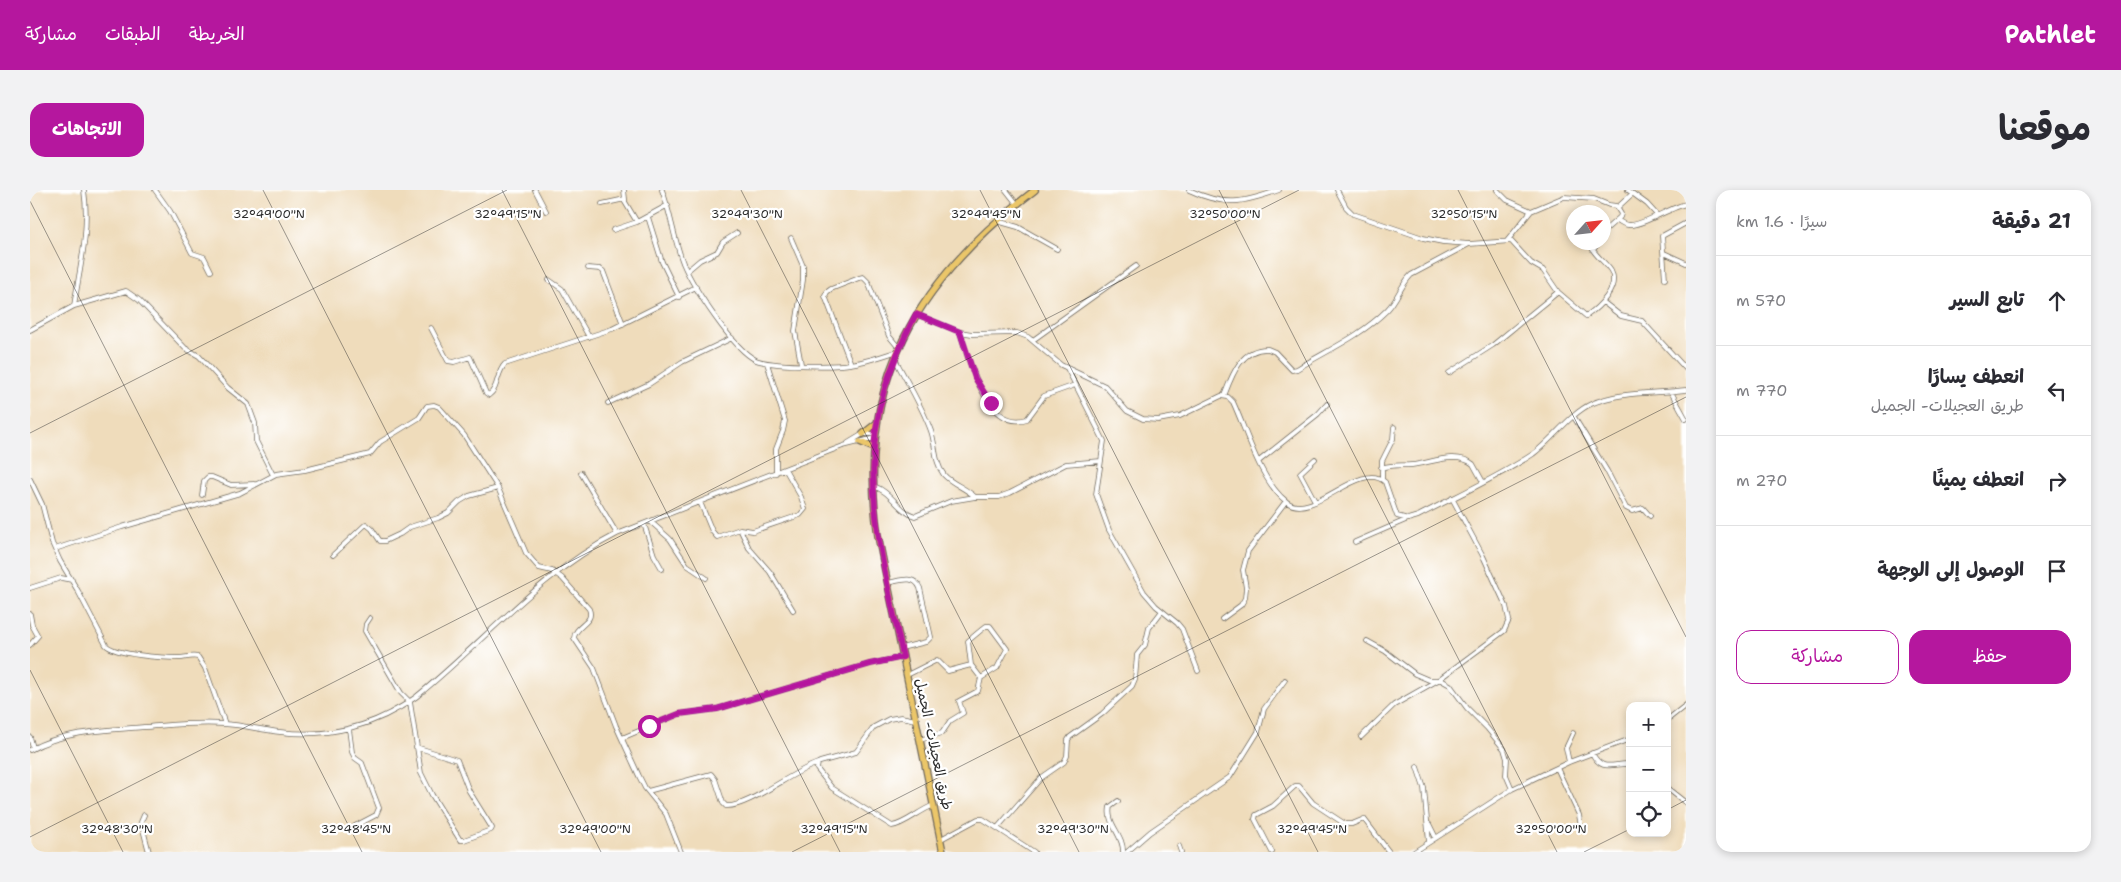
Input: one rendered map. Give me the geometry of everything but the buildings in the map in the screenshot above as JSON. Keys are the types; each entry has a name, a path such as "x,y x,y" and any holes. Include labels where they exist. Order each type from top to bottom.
{"main road":[{"name":"طريق العجيلات- الجميل","path":"943,852 876,521 873,486 875,436 884,392 895,358 916,314 952,264 997,221 1035,190"},
{"path":"863,434 877,423"},
{"path":"860,442 874,448"}],"street":[{"path":"74,306 86,232 87,209 84,190"},
{"path":"155,190 170,211 192,253 204,257 211,271"},
{"path":"535,190 546,211"},
{"path":"624,190 625,202 637,222"},
{"path":"662,190 668,205 682,259 696,288 732,338 753,359 768,363 851,364 898,350 890,336 868,282 864,277 828,291 825,296 851,364"},
{"path":"1006,190 1017,204"},
{"path":"1189,190 1206,198 1236,202 1249,201 1279,190"},
{"path":"1337,190 1353,214 1423,238 1469,244 1508,241 1517,246 1531,263 1543,270 1558,292 1586,316 1602,302 1612,288 1613,281 1611,271 1593,250"},
{"path":"1497,190 1507,200 1531,211"},
{"path":"1628,190 1647,204 1657,215"},
{"path":"1618,207 1632,194"},
{"path":"1508,241 1531,211 1564,197 1594,199 1618,207"},
{"path":"602,204 625,199"},
{"path":"1617,220 1623,224 1631,225 1686,204"},
{"path":"613,230 648,217 668,205"},
{"path":"1611,225 1621,215 1618,207"},
{"path":"648,217 662,262 679,297"},
{"path":"997,221 1018,227 1057,249"},
{"path":"1665,279 1662,236 1686,223"},
{"path":"687,270 700,260 716,252 723,242 737,233"},
{"path":"791,238 803,266 803,280 794,331 801,364"},
{"path":"916,314 960,332 982,334 1018,333 1033,340 1056,361 1100,382 1132,415 1148,420 1180,416 1224,396 1238,364 1248,355 1268,349 1275,352 1292,370 1297,369 1365,330 1390,307 1405,281 1411,275 1469,244"},
{"path":"1664,253 1686,263"},
{"path":"1033,340 1136,266"},
{"path":"588,268 603,271 623,324"},
{"path":"549,280 562,289 589,337"},
{"path":"431,328 448,360 454,362 470,357 486,393 489,395 493,392 500,371 505,364 623,324 696,288"},
{"path":"30,330 74,306 124,291 139,300 185,348 199,356 228,388 248,404 255,423 256,441 273,475"},
{"path":"1449,373 1493,345 1558,292"},
{"path":"1602,302 1621,316 1642,321 1686,369"},
{"path":"960,332 978,384 995,408 1008,419 1027,419 1044,396 1075,384"},
{"path":"608,402 649,384 682,362 732,338"},
{"path":"895,358 930,429 936,457 943,472 975,497"},
{"path":"768,363 785,421 776,449 776,473"},
{"path":"1068,368 1104,441 1096,494 1102,516 1137,581 1162,611 1182,629 1198,671"},
{"path":"1355,542 1452,498 1532,454 1585,408 1607,400 1637,394 1686,390"},
{"path":"1671,392 1686,419"},
{"path":"1224,396 1234,402 1259,461 1270,482 1286,502 1301,506 1368,476 1382,479"},
{"path":"1259,461 1318,414 1327,404"},
{"path":"55,550 122,527 227,497 273,475 370,454 380,442 414,422 424,409 434,405 439,407 464,435 498,488 526,553 537,566 562,578 591,611 590,619 575,632 574,638 594,668 639,776 666,814 681,852"},
{"path":"1574,417 1607,471 1626,508 1632,511 1644,508 1650,516"},
{"path":"1394,427 1393,439 1382,461 1382,479 1387,486 1397,516 1408,519"},
{"path":"843,446 863,434 875,436"},
{"path":"30,737 32,749 51,741 86,732 177,724 225,724 302,734 348,729 383,717 410,702 556,574 591,548 617,534 843,446 875,436"},
{"path":"1315,459 1300,473 1315,501"},
{"path":"1381,468 1397,464 1411,465 1435,459 1462,460 1473,464 1483,482"},
{"path":"873,486 887,492 908,513 915,516 951,502 975,497 999,497 1066,464 1101,461"},
{"path":"700,502 715,536 722,537 740,529 756,530 800,515 804,512 803,502 785,469"},
{"path":"582,472 617,534"},
{"path":"202,495 204,482 208,477 231,485 256,484"},
{"path":"31,481 42,504 55,550 108,648 139,654 178,658 194,656 200,659 225,724"},
{"path":"334,555 366,524 380,541 385,541 400,534 410,526 426,523 448,513 459,502 469,496 498,488"},
{"path":"1361,737 1394,705 1438,680 1504,631 1508,620 1506,606 1483,556 1452,498"},
{"path":"1222,619 1241,605 1245,598 1246,588 1243,570 1248,551 1286,502"},
{"path":"651,522 670,539 687,565 706,578"},
{"path":"644,524 656,559 662,570"},
{"path":"740,529 749,548 770,572 793,610"},
{"path":"30,588 61,578 72,580"},
{"path":"888,583 912,579 916,581 920,588 931,637 926,642 901,648"},
{"path":"998,827 1041,778 1064,762 1067,756 1068,740 1102,714 1132,686 1135,679 1137,655 1145,645 1149,628 1162,611"},
{"path":"30,617 38,636 30,645"},
{"path":"370,618 366,624 365,631 401,693 410,702 415,728 416,747 418,763 425,782 458,839 464,840 490,830 492,828 469,791 457,760 416,747"},
{"path":"920,740 942,733 950,722 962,716 963,713 959,701 978,691 981,678 997,668 1007,649 990,626 986,626 968,641 971,664 981,678"},
{"path":"1366,641 1385,651 1415,674 1450,685 1467,708 1504,749 1507,759 1506,775 1512,790"},
{"path":"622,738 679,714 717,709 864,666 903,657"},
{"path":"907,675 937,660 948,671 971,664"},
{"path":"1128,852 1150,832 1230,777 1258,732 1264,709 1285,680"},
{"path":"1671,717 1686,705"},
{"path":"648,791 711,774 715,779 723,803 726,806 736,806 788,777 818,763 856,752 874,728 889,719 901,717 916,720"},
{"path":"348,729 352,752 362,763 379,808 376,816 355,826"},
{"path":"1569,762 1566,748 1573,733"},
{"path":"1414,852 1512,790 1569,762 1626,740"},
{"path":"1592,753 1597,762 1602,765 1626,764"},
{"path":"818,763 818,773 826,783 892,826 905,822 918,812 934,805"},
{"path":"1417,767 1424,788 1429,842"},
{"path":"1557,768 1579,815 1581,827"},
{"path":"1272,852 1255,818 1256,815 1273,806 1295,786 1299,786 1313,803 1345,824 1352,824 1364,819 1389,852"},
{"path":"1671,791 1686,803"},
{"path":"1118,801 1110,807 1109,816 1119,834 1123,852"},
{"path":"144,815 142,822 150,852"},
{"path":"941,839 978,819 983,819 1034,852"},
{"path":"1427,822 1436,838"},
{"path":"1180,846 1181,852"}],"route":[{"path":"649,726 659,724 675,715 738,704 870,664 903,657 878,536 873,465 877,423 884,392 899,348 916,314 960,332 975,378 991,403"}]}
